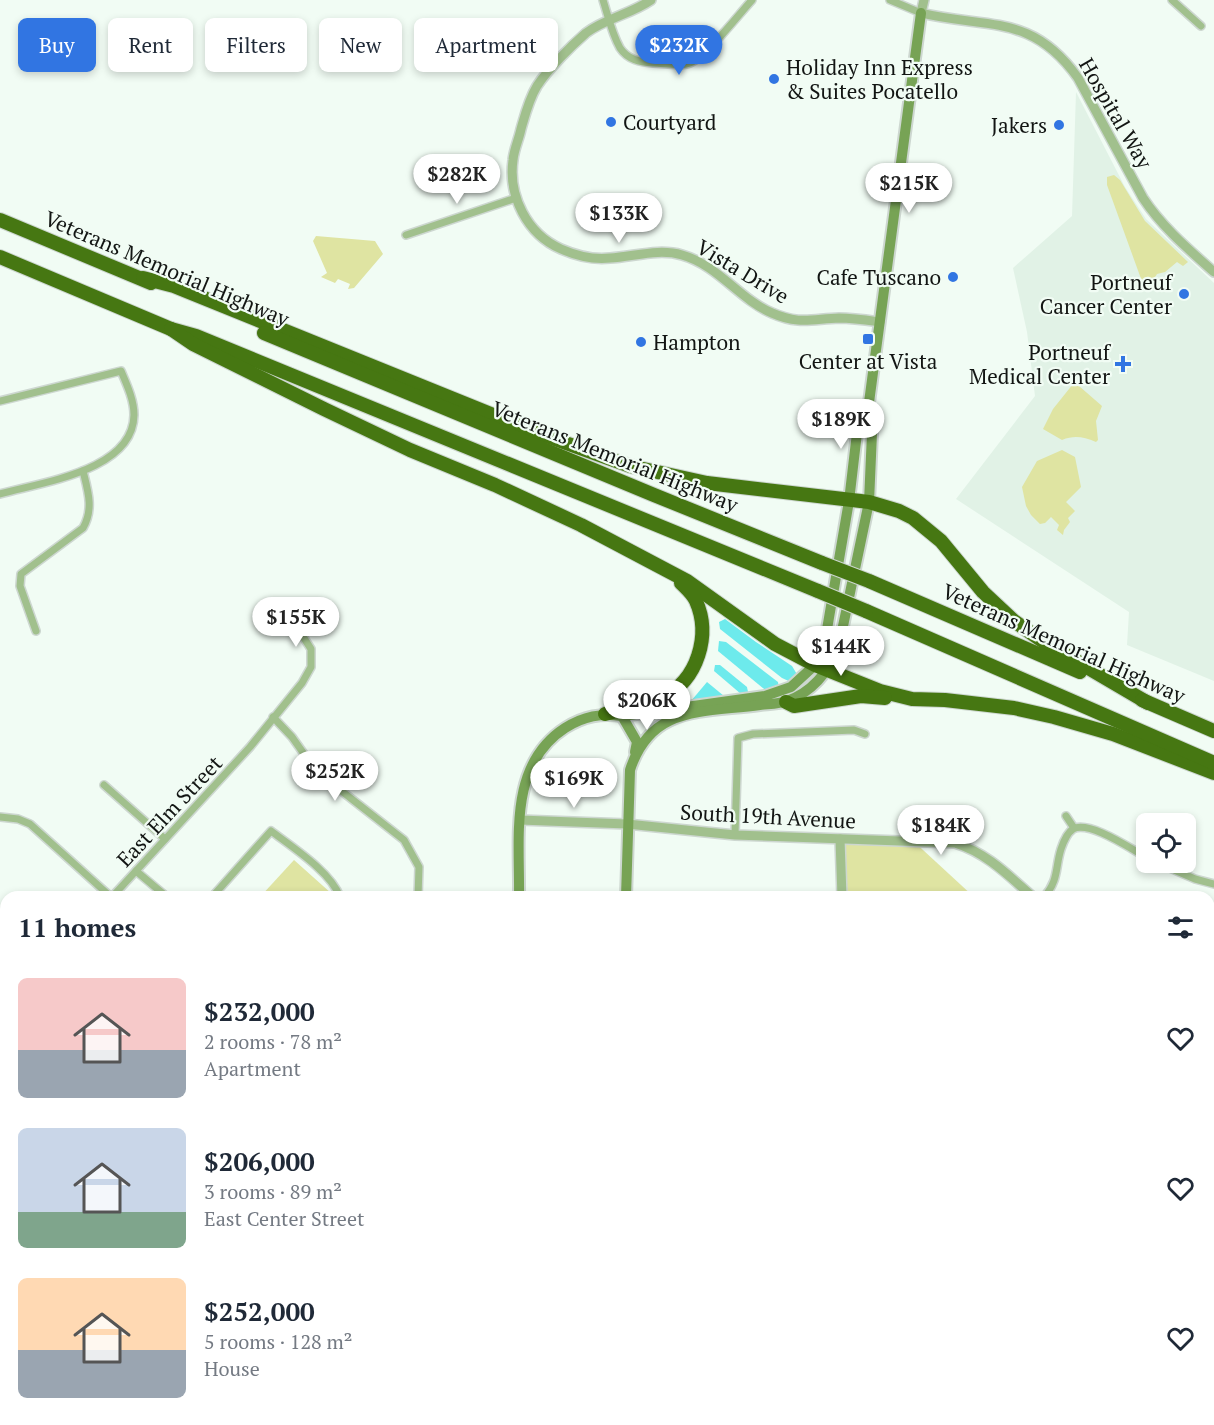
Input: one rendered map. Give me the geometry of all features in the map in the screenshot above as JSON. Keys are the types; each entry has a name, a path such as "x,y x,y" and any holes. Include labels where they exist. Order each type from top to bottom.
{"highway":[{"name":"Veterans Memorial Highway","path":"0,220 642,491 869,581 1214,731"},
{"path":"0,257 866,611 1214,763"},
{"path":"142,278 174,286 535,432 630,466 707,483 869,502 887,507 913,518 941,541 983,592 1014,621 1044,642 1148,703"},
{"path":"171,328 193,344 324,409 410,450 495,485 581,525 687,581 775,644 815,665 880,691 912,699"},
{"path":"605,714 664,697 682,683 694,666 702,644 702,619 695,599 666,570"},
{"path":"786,702 794,706 861,696 945,700 1014,708 1113,734 1214,773"}],"main road":[{"path":"635,752 651,731 676,716 786,702 807,690 829,670 842,638 869,502 872,433 868,410 921,14"},
{"path":"519,891 521,799 527,774 540,750 557,733 573,722 605,714 622,716 765,696 791,687 815,665 825,641 849,501 857,433 868,410"},
{"path":"622,716 637,742 630,770 626,891"}],"street":[{"path":"603,0 621,49 633,59 645,62 688,64 708,49 752,0"},
{"name":"Vista Drive","path":"651,0 641,7 598,25 584,35 535,89 513,160 516,198 526,219 540,237 581,257 609,258 657,252 680,254 696,259 712,268 763,309 780,316 802,321 837,318 880,322"},
{"path":"890,0 921,14 924,0"},
{"path":"1172,0 1201,26"},
{"name":"Hospital Way","path":"921,14 999,24 1024,32 1054,50 1068,63 1078,78 1154,214 1172,234 1214,272"},
{"path":"406,235 516,198"},
{"path":"0,401 122,371 134,414 132,430 125,443 110,458 83,471 0,494"},
{"path":"36,631 20,586 21,574 83,528 90,517 90,500 83,471"},
{"name":"East Elm Street","path":"118,891 250,747 295,692 311,667 311,650 296,624"},
{"path":"273,717 292,737 316,771 405,840 419,867 418,891"},
{"path":"735,835 738,738 753,734 854,730 865,734"},
{"path":"104,785 165,839"},
{"path":"1066,816 1074,828"},
{"path":"0,817 24,820 30,824 105,891"},
{"name":"South 19th Avenue","path":"520,820 627,824 735,835 955,843 973,848 1026,891"},
{"path":"1049,891 1057,873 1061,849 1068,834 1074,828 1082,827 1097,831 1136,852"},
{"path":"217,891 271,831 322,873 338,891"},
{"path":"840,839 842,891"},
{"path":"136,871 160,891"},
{"path":"1181,873 1214,884"}],"shaded area":[{"name":"Portneuf Medical Center","path":"1076,92 1125,187 1146,219 1214,283 1214,681 1127,645 1129,612 956,499 1035,396 1027,332 1013,268 1072,216"}],"green space":[{"path":"1114,175 1120,180 1145,221 1188,262 1183,266 1177,262 1165,272 1157,274 1151,284 1155,290 1144,287 1107,185 1107,177"},
{"path":"316,236 375,241 383,254 354,288 348,289 350,284 338,279 335,283 321,277 327,273 313,241"},
{"path":"1073,384 1079,386 1102,406 1096,421 1098,440 1096,442 1079,437 1062,440 1043,429 1053,409"},
{"path":"1062,450 1075,457 1081,487 1066,502 1075,511 1068,518 1070,522 1063,535 1057,530 1059,525 1051,517 1045,523 1040,524 1031,515 1026,506 1022,487 1037,461"},
{"path":"910,838 967,891 842,891 844,839"},
{"path":"294,860 329,891 266,891"}],"water":[{"path":"725,619 792,666 798,676 793,683 782,678 720,629 719,622"},
{"path":"719,641 726,642 778,682 779,688 769,693 718,651"},
{"path":"715,665 720,665 747,687 748,692 741,694 714,671"},
{"path":"707,682 724,696 691,701"}],"place":[{"name":"Holiday Inn Express & Suites Pocatello","path":"774,79"},
{"name":"Courtyard","path":"611,122"},
{"name":"Jakers","path":"1059,125"},
{"name":"Cafe Tuscano","path":"953,277"},
{"name":"Portneuf Cancer Center","path":"1184,294"},
{"name":"Center at Vista","path":"868,339"},
{"name":"Hampton","path":"641,342"},
{"name":"Portneuf Medical Center","path":"1123,364"}]}
